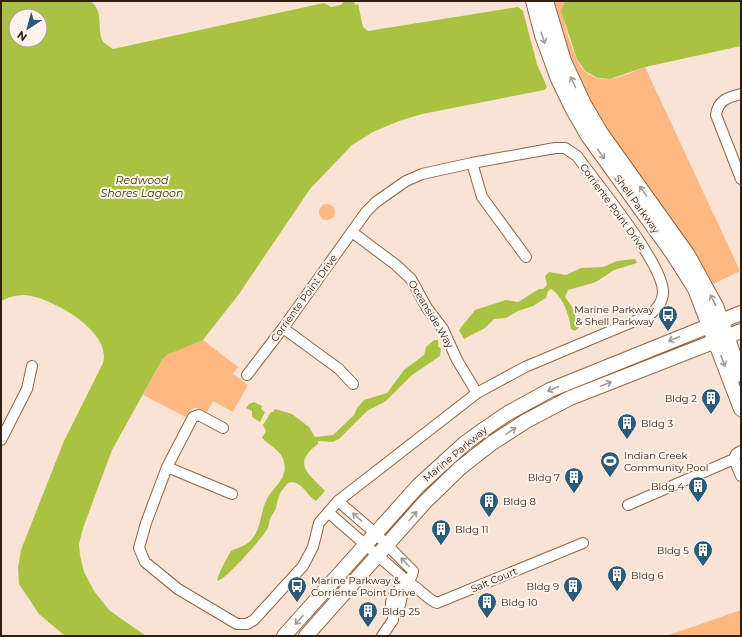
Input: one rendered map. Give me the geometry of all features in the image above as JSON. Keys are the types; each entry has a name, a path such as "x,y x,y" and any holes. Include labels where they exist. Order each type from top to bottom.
{"main road":[{"name":"Shell Parkway","path":"533,1 542,35 558,79 572,108 588,136 673,254 715,322 741,409"},
{"name":"Shell Parkway","path":"546,1 564,62 588,113 688,255 716,306 715,322"},
{"name":"Marine Parkway","path":"284,636 426,477 464,444 508,413 550,390 741,312"},
{"name":"Marine Parkway","path":"306,636 426,502 460,468 509,432 570,398 741,331"},
{"name":"Shell Parkway","path":"721,339 741,375"}],"street":[{"path":"741,94 725,99 720,104 716,115 741,179"},
{"name":"Corriente Point Drive","path":"223,428 199,415 194,416 167,467 139,543 140,554 151,567 178,589 237,624 247,624 254,620 303,566 313,547 319,523 338,501 477,393 525,367 649,315 659,304 663,292 660,278 650,257 572,152 565,148 441,169 406,181 376,202 352,232 283,328 246,375"},
{"path":"472,163 482,197 526,257"},
{"name":"Oceanside Way","path":"352,232 408,275 443,329 457,360 477,393"},
{"path":"283,328 339,369 353,384"},
{"path":"1,440 27,389 32,366"},
{"path":"741,451 735,455 741,476"},
{"path":"628,505 737,461"},
{"path":"167,467 232,494"},
{"path":"338,501 388,545 413,572 406,584 401,602 394,614 393,622 387,634"},
{"path":"328,512 378,556"},
{"name":"Salt Court","path":"378,556 406,584 419,588 432,601 441,602 584,543"}],"shaded area":[{"path":"553,1 565,1 563,6 563,14 571,45 583,70 587,73 597,78 609,79 645,67 740,271 713,284 693,249 609,132 593,106 576,74"},
{"path":"324,204 330,204 335,209 333,218 330,220 324,220 319,215 319,209"},
{"path":"203,340 238,367 233,374 248,385 233,412 213,401 207,412 195,408 190,410 186,417 143,395 162,360 167,355"},
{"path":"741,610 741,636 666,636"}],"water":[{"name":"Redwood Shores Lagoon","path":"1,1 90,1 95,5 99,15 100,31 103,42 113,49 324,3 331,7 341,5 344,1 354,1 355,5 358,4 363,27 368,31 518,7 523,11 537,64 547,87 544,90 422,114 399,121 373,132 352,145 310,189 239,294 203,340 167,355 162,360 112,450 83,528 79,544 84,572 94,591 109,610 146,636 65,636 39,614 19,584 18,568 21,550 64,441 103,363 104,351 99,340 90,328 64,309 36,297 19,295 1,301"},
{"path":"565,1 741,1 741,46 645,67 610,79 598,78 585,71 577,59 561,11"},
{"path":"635,259 637,263 614,270 596,282 568,290 565,297 572,307 579,327 575,331 571,329 569,318 562,301 551,289 548,291 546,298 533,306 518,311 506,318 494,319 485,328 464,339 459,330 475,310 506,300 518,302 539,289 543,289 547,285 545,276 549,272 566,275 581,268 603,267 617,261"},
{"path":"434,340 438,340 438,346 441,349 440,356 412,375 386,401 367,411 339,439 333,442 318,441 318,444 305,457 305,469 325,491 316,501 300,485 293,482 288,483 279,495 265,533 228,574 217,581 231,551 248,543 252,539 258,529 267,499 280,482 284,473 285,468 283,458 275,448 262,438 266,431 263,425 271,412 275,409 292,414 309,427 315,437 333,435 354,415 357,408 364,400 387,393 404,370 424,355 426,347"},
{"path":"254,402 262,406 261,409 265,412 260,422 252,417 252,411 246,408 249,404"}],"place":[{"name":"Marine Parkway & Shell Parkway","path":"668,332"},
{"name":"Bldg 2","path":"711,415"},
{"name":"Bldg 3","path":"627,440"},
{"name":"Indian Creek Community Pool","path":"610,478"},
{"name":"Bldg 7","path":"574,494"},
{"name":"Bldg 4","path":"698,503"},
{"name":"Bldg 8","path":"489,518"},
{"name":"Bldg 11","path":"441,546"},
{"name":"Bldg 5","path":"703,567"},
{"name":"Bldg 6","path":"617,592"},
{"name":"Marine Parkway & Corriente Point Drive","path":"297,603"},
{"name":"Bldg 9","path":"573,603"},
{"name":"Bldg 10","path":"487,619"},
{"name":"Bldg 25","path":"368,628"}]}
